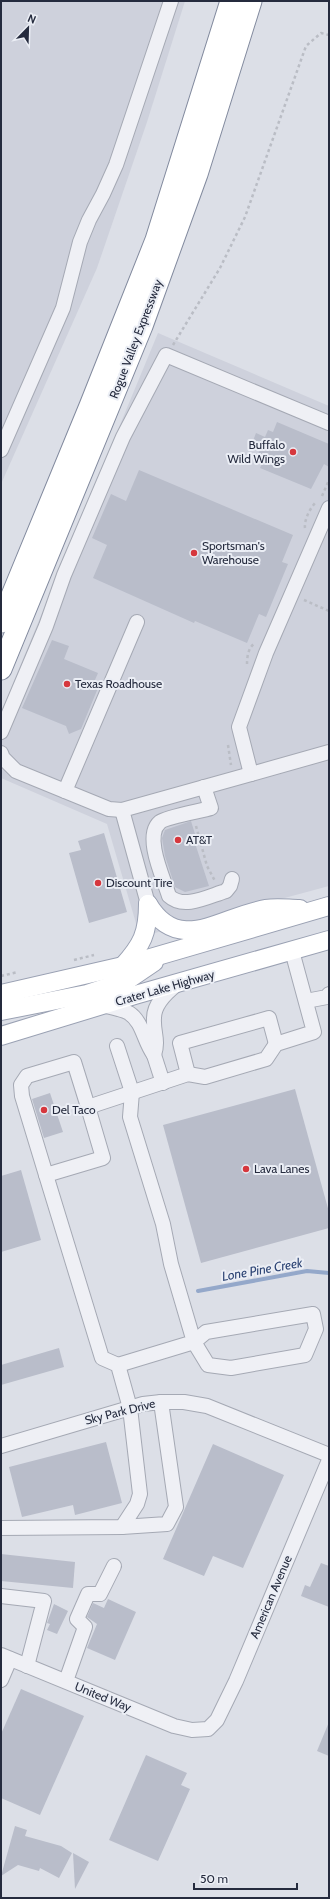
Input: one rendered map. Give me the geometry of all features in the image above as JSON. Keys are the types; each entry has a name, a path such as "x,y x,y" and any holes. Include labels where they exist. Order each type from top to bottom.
{"highway":[{"name":"Rogue Valley Expressway","path":"1,622 90,406 156,240 231,1"},
{"name":"Rogue Valley Expressway","path":"1,669 142,326 197,174 251,1"}],"main road":[{"path":"148,904 154,915 179,931 193,930 266,909 325,908"},
{"path":"123,966 138,949 146,933 148,904"},
{"path":"1,994 123,966 325,908"},
{"name":"Crater Lake Highway","path":"1,1036 102,1005 329,940"},
{"path":"1,1011 87,994 126,981 164,955"}],"street":[{"path":"1,450 63,308 80,242 116,165 171,1"},
{"path":"1,732 46,626 64,575 123,437 166,355 329,423"},
{"path":"251,774 239,727 266,653 329,508"},
{"path":"65,791 137,622"},
{"path":"1,752 3,758 16,771 108,809 122,810 329,752"},
{"path":"204,787 211,808 160,822 154,830 152,837 155,852 169,896 175,901 182,903 226,891 230,886 232,879"},
{"path":"122,810 148,904"},
{"path":"88,1107 188,1074 205,1077 266,1059 276,1044 314,1032 292,951"},
{"path":"154,1055 158,1045 154,1018 157,1006 166,994 176,985"},
{"path":"306,1001 329,997"},
{"path":"102,1005 129,1012 138,1021 148,1047 154,1055 163,1083"},
{"path":"188,1074 180,1044 269,1018 276,1044"},
{"path":"46,1175 103,1158 74,1062 27,1076 21,1085 22,1096 46,1175 102,1358 118,1365 194,1342 206,1332 313,1314 316,1329 305,1355 231,1368 208,1365 194,1342 172,1264 163,1224 130,1117 132,1092 118,1046"},
{"path":"118,1365 130,1408 140,1494 137,1504 122,1526"},
{"path":"1,1528 167,1524 176,1507 161,1402"},
{"name":"Sky Park Drive","path":"1,1446 130,1408 161,1402 184,1402 207,1406 329,1456"},
{"name":"American Avenue","path":"208,1729 217,1720 236,1681 329,1460"},
{"path":"66,1681 85,1627 77,1619 88,1594 100,1594 114,1566"},
{"path":"1,1596 44,1601 27,1666"},
{"path":"1,1680 6,1657"},
{"name":"United Way","path":"6,1657 174,1726 192,1730 208,1729"}],"path":[{"path":"166,355 220,268 245,217 306,46 321,33 329,35"},
{"path":"306,534 305,524 311,506 322,497 329,480"},
{"path":"246,667 247,658 252,646 256,643"},
{"path":"224,768 231,766 227,740"},
{"path":"193,813 207,866 215,881 219,893"}],"shaded area":[{"path":"1,1 185,1 147,122 97,268 1,484"},
{"path":"158,333 329,406 329,886 140,937 107,824 1,778 1,712"}],"building":[{"name":"Buffalo Wild Wings","path":"277,422 329,444 329,467 324,464 311,489 260,468 265,457 258,454 260,450 251,446 256,433 265,437 268,430 273,432"},
{"name":"Sportsman's Warehouse","path":"139,470 293,535 282,562 288,564 266,617 259,614 247,643 195,621 194,623 93,578 107,545 92,538 111,494 126,501"},
{"name":"Texas Roadhouse","path":"52,640 69,646 64,659 98,673 92,687 98,688 81,729 69,734 66,726 22,708"},
{"name":"AT&T","path":"191,821 195,834 192,834 209,886 185,892 175,887 165,856 162,838 165,830"},
{"name":"Discount Tire","path":"104,833 127,912 89,923 69,853 81,850 78,841"},
{"name":"Lava Lanes","path":"295,1089 329,1212 329,1228 201,1263 163,1125"},
{"path":"50,1093 63,1132 44,1138 32,1099"},
{"path":"21,1170 41,1240 1,1252 1,1176"},
{"path":"59,1348 64,1367 1,1385 1,1365"},
{"path":"106,1442 122,1503 75,1515 73,1505 22,1517 9,1467"},
{"path":"213,1444 284,1475 243,1568 213,1556 204,1576 163,1559"},
{"path":"1,1554 75,1562 73,1588 1,1581"},
{"path":"321,1563 329,1566 329,1607 301,1596 305,1585 310,1587"},
{"path":"108,1599 136,1612 115,1660 87,1648 97,1624 87,1617 93,1603 104,1608"},
{"path":"54,1604 68,1611 57,1634 47,1630 50,1624 47,1623"},
{"path":"21,1689 84,1716 40,1815 1,1798 1,1734"},
{"path":"329,1722 329,1756 317,1751"},
{"path":"146,1755 187,1773 181,1785 190,1789 158,1861 109,1840"},
{"path":"15,1826 27,1830 25,1836 61,1846 72,1853 59,1878 40,1868 39,1871 18,1865 1,1876"},
{"path":"73,1853 89,1862 75,1889"}],"waterway":[{"name":"Lone Pine Creek","path":"198,1291 307,1271 329,1273"}],"place":[{"name":"Buffalo Wild Wings","path":"293,452"},
{"name":"Sportsman's Warehouse","path":"194,553"},
{"name":"Texas Roadhouse","path":"67,684"},
{"name":"AT&T","path":"178,840"},
{"name":"Discount Tire","path":"98,883"},
{"name":"Del Taco","path":"44,1110"},
{"name":"Lava Lanes","path":"246,1169"}]}
